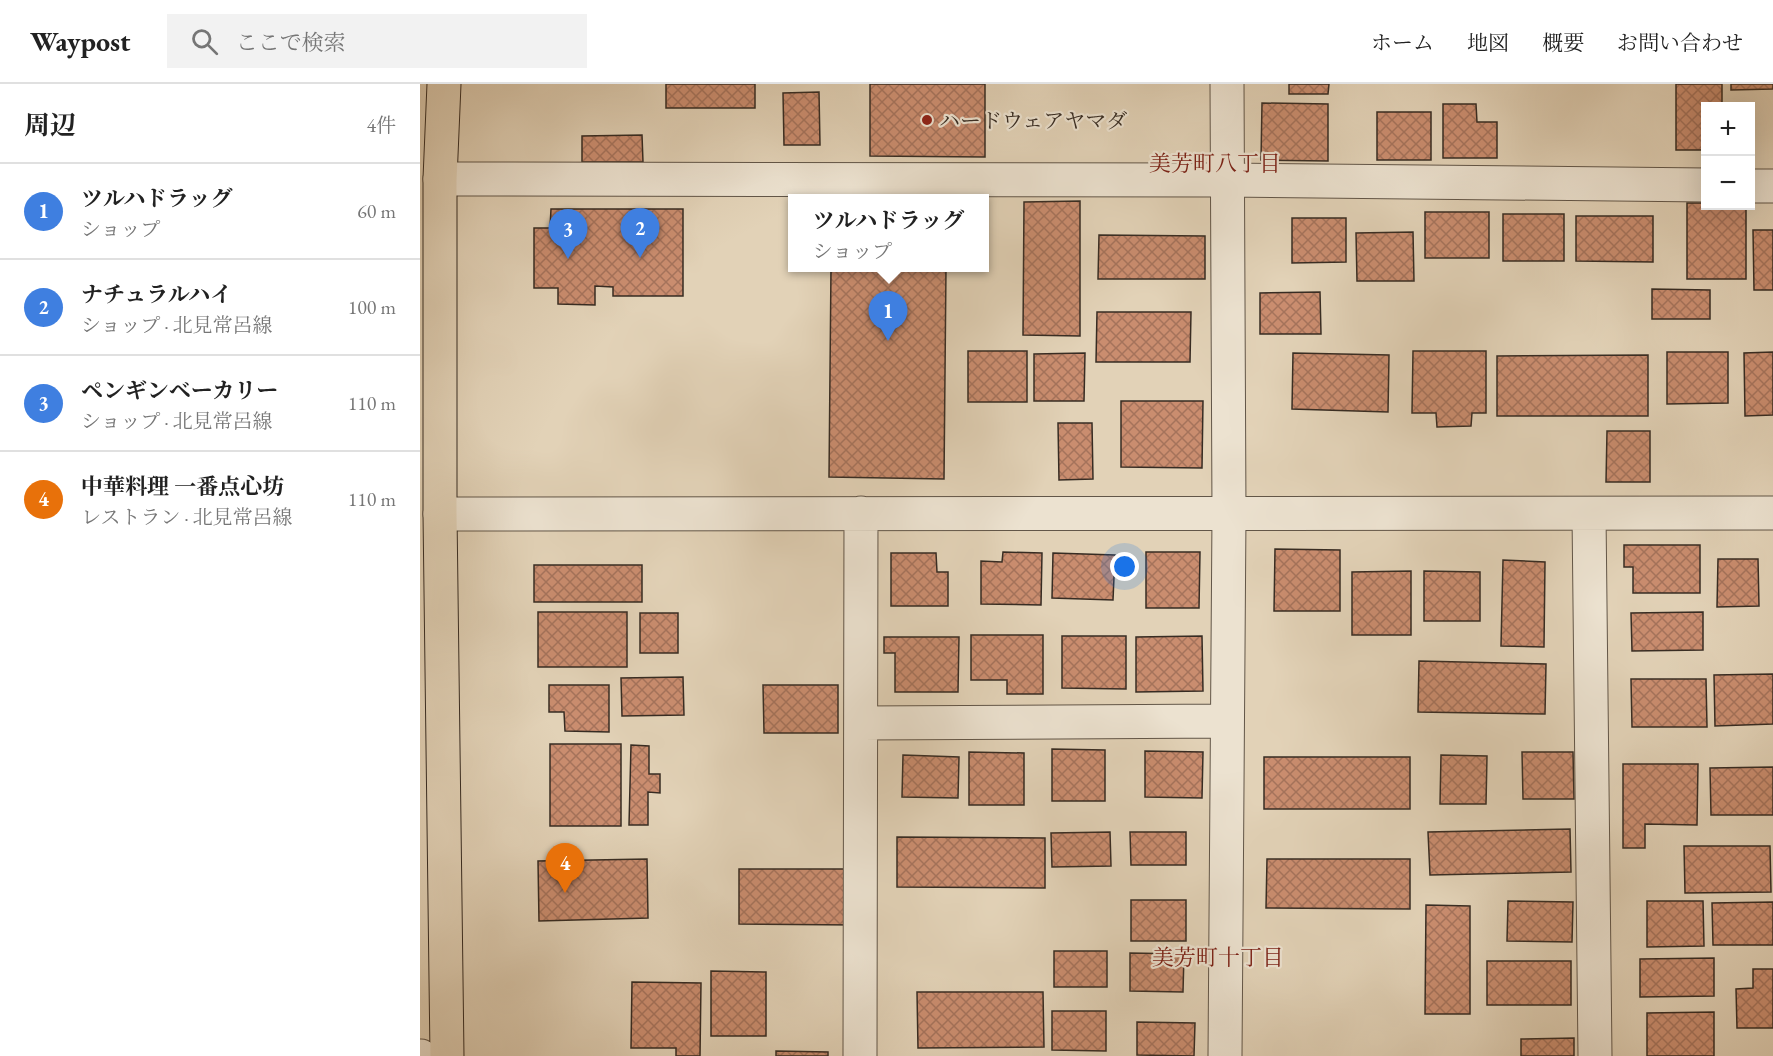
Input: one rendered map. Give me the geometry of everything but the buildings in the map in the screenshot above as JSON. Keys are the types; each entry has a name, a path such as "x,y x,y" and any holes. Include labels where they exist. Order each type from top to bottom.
{"main road":[{"path":"444,84 440,179 440,514 430,568 447,1056"}],"street":[{"path":"1225,1056 1228,515 1227,84"},
{"path":"440,179 1226,180 1701,185"},
{"path":"1755,186 1773,186"},
{"path":"860,1056 861,513"},
{"path":"440,514 1773,513"},
{"path":"1589,514 1595,1056"},
{"path":"861,723 1226,720"}],"place":[{"name":"ハードウェアヤマダ","path":"927,120"},
{"name":"ナチュラルハイ","path":"640,258"},
{"name":"ペンギンベーカリー","path":"568,259"},
{"name":"ツルハドラッグ","path":"888,341"},
{"name":"中華料理 一番点心坊","path":"565,893"}],"district":[{"name":"美芳町八丁目","path":"1215,163"},
{"name":"美芳町十丁目","path":"1218,957"}]}
